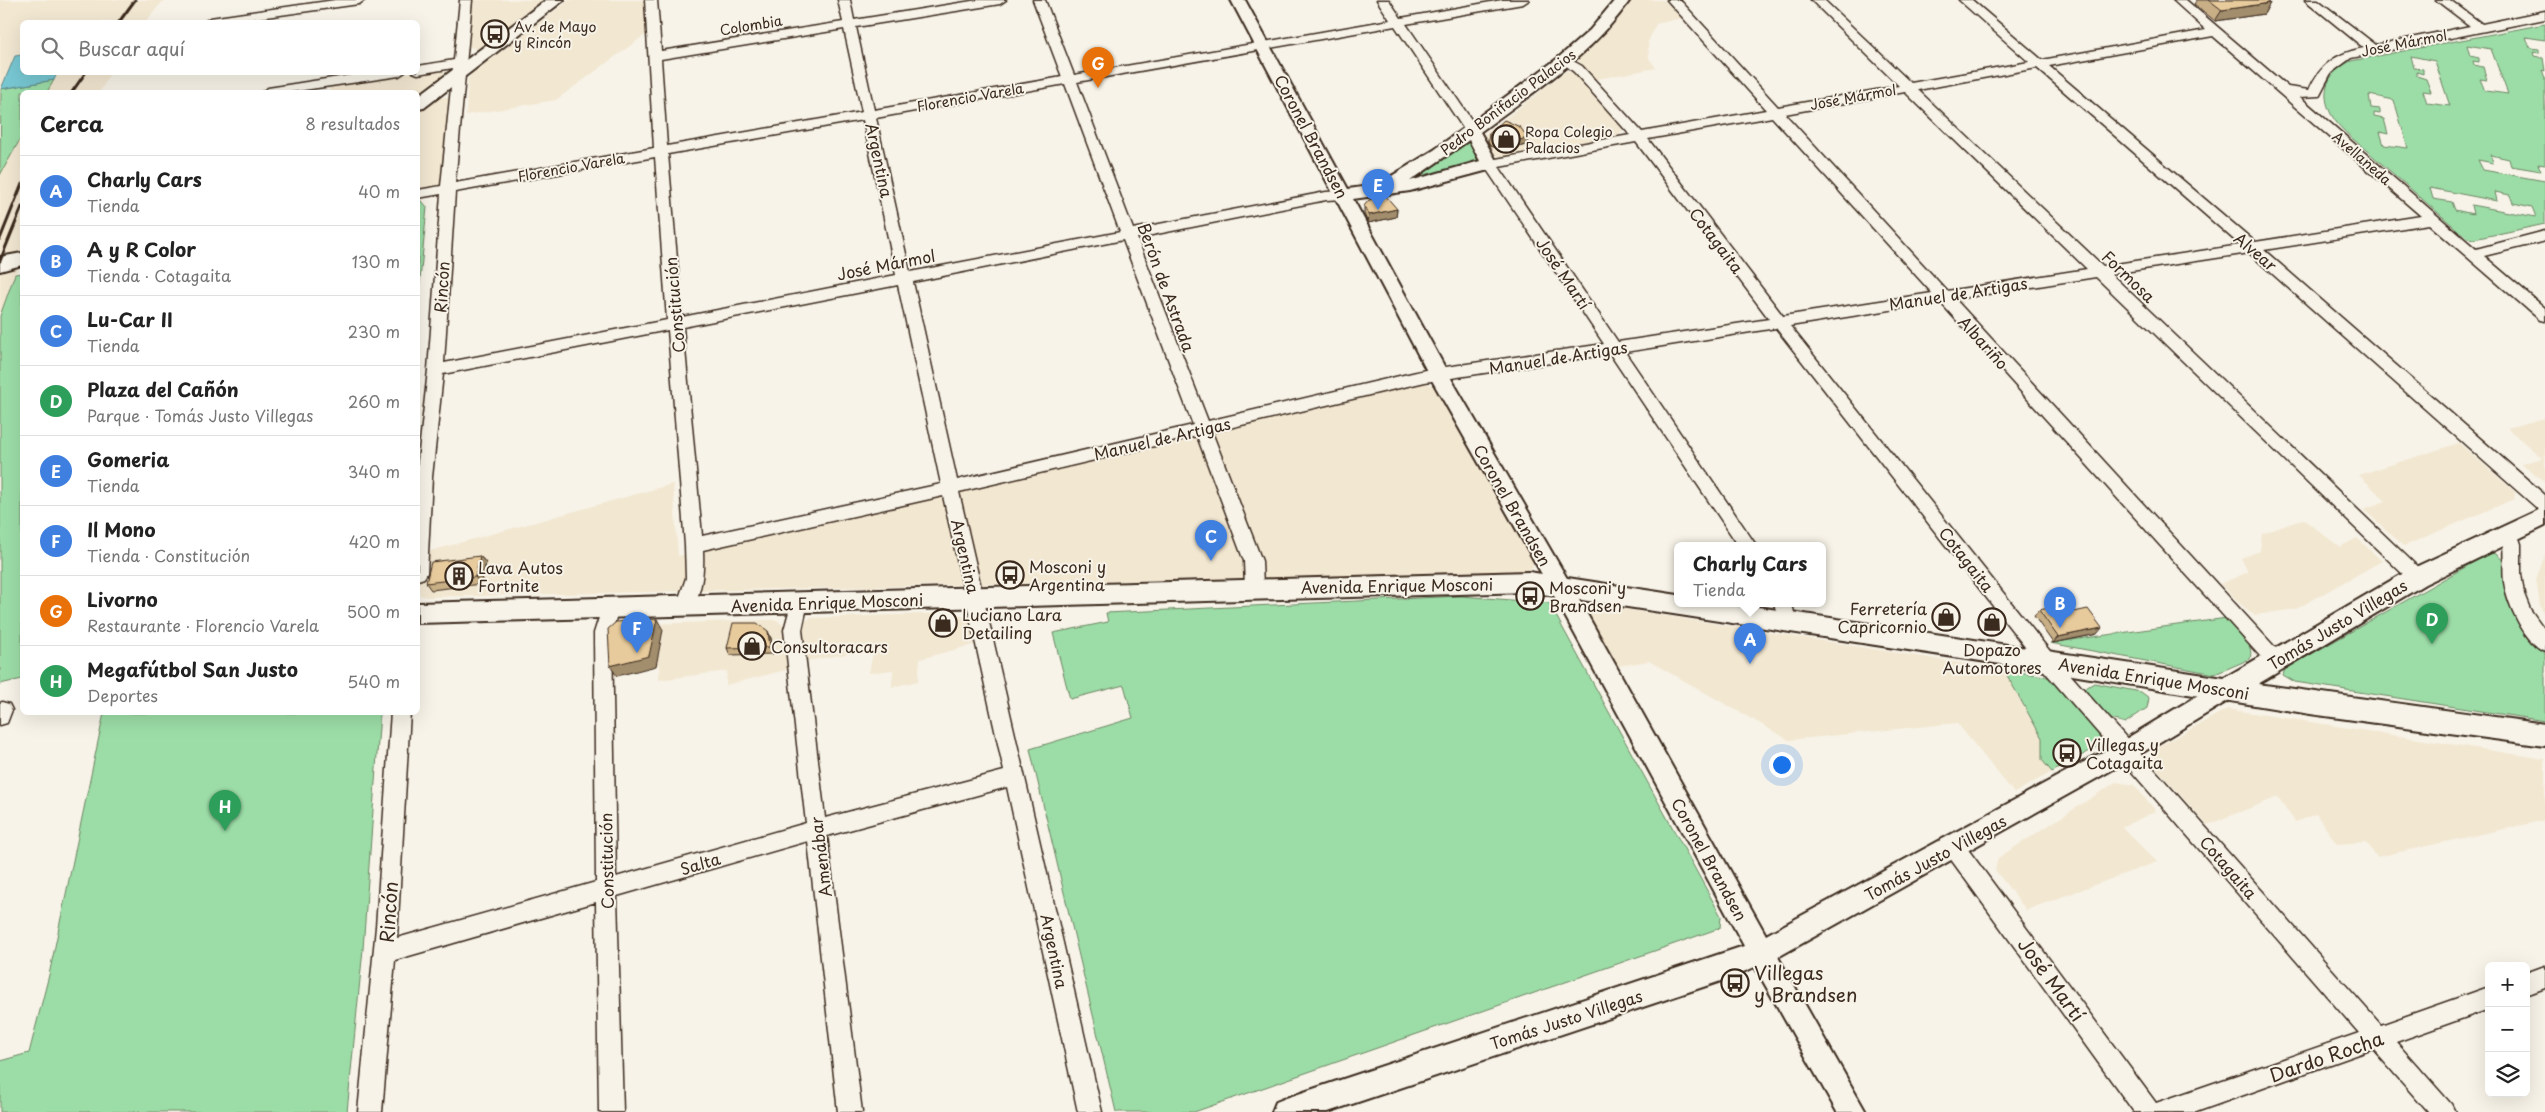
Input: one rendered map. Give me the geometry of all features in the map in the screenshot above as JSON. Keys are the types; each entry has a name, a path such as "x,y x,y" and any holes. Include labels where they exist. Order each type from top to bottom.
{"main road":[{"path":"420,102 460,68 556,0"},
{"path":"0,264 20,259"},
{"name":"Tomás Justo Villegas","path":"2226,690 2417,578 2545,516"},
{"name":"Avenida Enrique Mosconi","path":"420,613 474,610 685,608 799,602 1497,582 1560,586 1674,600"},
{"name":"Avenida Enrique Mosconi","path":"1735,607 1785,613 2226,690 2545,735"}],"street":[{"path":"224,20 359,0"},
{"name":"Rincón","path":"420,541 424,477 436,370 448,189 466,0"},
{"name":"Constitución","path":"651,0 661,152 694,546 695,578 685,608"},
{"name":"Argentina","path":"844,0 950,488 1090,1112"},
{"name":"Colombia","path":"655,56 1000,0"},
{"name":"Berón de Astrada","path":"1039,0 1253,562 1254,588"},
{"name":"Coronel Brandsen","path":"1238,0 1439,375 1560,586 1761,952 1852,1112"},
{"name":"José Martí","path":"1382,0 1472,131 1490,164 1745,542"},
{"name":"Florencio Varela","path":"420,194 1523,0"},
{"name":"Pedro Bonifacio Palacios","path":"1382,190 1402,179 1472,131 1566,61 1604,27 1623,0"},
{"name":"Albariño","path":"1673,0 2276,661"},
{"name":"Formosa","path":"1817,0 2417,578"},
{"name":"Alvear","path":"1965,0 2545,505"},
{"name":"Avellaneda","path":"2179,0 2545,316"},
{"path":"2311,0 2372,49"},
{"path":"2442,0 2480,28"},
{"name":"José Mármol","path":"2281,89 2311,94 2331,65 2347,55 2545,15"},
{"name":"José Mármol","path":"1490,164 2215,32"},
{"name":"Cotagaita","path":"1566,61 1578,69 1639,137 1780,323 2046,660 2443,1112"},
{"path":"420,70 460,68"},
{"path":"281,90 379,75"},
{"name":"Pedro Bonifacio Palacios","path":"1344,195 1410,186 1490,164"},
{"name":"José Mármol","path":"436,370 1128,233 1326,196 1344,195"},
{"name":"Manuel de Artigas","path":"694,546 1425,376 1780,323 2432,219"},
{"path":"2473,254 2545,236"},
{"path":"2509,532 2514,545 2512,581 2518,603 2528,623 2545,643"},
{"name":"Amenábar","path":"799,602 793,630 850,1112"},
{"name":"Constitución","path":"609,610 603,633 606,890 612,1112"},
{"name":"Tomás Justo Villegas","path":"1286,1112 1724,967 1761,952 2126,750 2226,690"},
{"name":"Rincón","path":"370,1112 385,952 401,715"},
{"name":"Salta","path":"385,952 818,829 1016,776"},
{"name":"José Martí","path":"1954,846 2148,1112"},
{"path":"2530,983 2545,977"},
{"name":"Dardo Rocha","path":"2163,1112 2485,999"}],"shaded area":[{"path":"0,0 164,0 147,20 20,20 20,75 109,75 101,90 20,90 20,264 0,316"},
{"path":"471,0 547,0 488,44 476,49 470,47 469,44"},
{"path":"569,0 644,0 649,32 556,100 466,115 468,79 472,73"},
{"path":"1631,0 1664,0 1682,18 1656,24 1648,42 1649,58 1656,68 1592,80 1578,59 1608,30"},
{"path":"437,68 444,70 444,74 420,92 420,90 329,90 330,85 393,75 420,75 420,71"},
{"path":"1566,71 1576,73 1622,124 1622,131 1618,135 1510,156 1496,156 1485,151 1480,139 1484,135"},
{"path":"446,97 451,100 442,184 420,190 420,110 436,98"},
{"path":"1419,382 1436,386 1533,561 1533,567 1524,572 426,597 420,595 420,573 423,553 673,484 678,556"},
{"path":"2545,418 2545,482 2521,464 2542,458 2507,428"},
{"path":"2459,443 2515,492 2514,499 2404,546 2363,509 2386,501 2359,475"},
{"path":"2303,519 2340,547 2357,538 2382,561 2296,609 2255,615 2249,612 2220,584 2248,572 2241,558 2260,551 2262,534"},
{"path":"2545,555 2545,615 2540,606 2536,579"},
{"path":"1592,604 2004,670 2042,738 2042,759 2052,772 2014,793 1957,723 1789,740 1649,661 1612,667 1584,610"},
{"path":"954,613 972,620 976,644 920,659 918,681 892,687 893,670 869,673 874,647 853,653 807,661 801,627 802,623 810,618"},
{"path":"777,620 785,627 790,669 726,685 727,671 659,680 659,664 607,678 622,625"},
{"path":"2227,709 2545,759 2545,820 2377,857 2366,842 2337,844 2316,814 2295,822 2278,797 2207,825 2152,763 2150,756 2152,750"},
{"path":"2116,782 2134,785 2156,811 2122,827 2157,862 2026,910 1995,870 1998,858"}],"green space":[{"path":"2545,24 2545,40 2526,37 2530,48 2539,49 2539,53 2533,52 2534,56 2543,58 2545,71 2542,70 2545,78 2545,165 2538,164 2541,171 2511,166 2509,159 2491,155 2493,163 2478,160 2483,170 2545,181 2545,224 2474,239 2467,238 2350,137 2331,114 2326,97 2328,82 2337,70 2351,61","holes":["2467,45 2491,49 2508,94 2485,91 2480,79 2487,80 2483,67 2474,65 2473,61 2479,62 2479,58 2470,56","2411,56 2435,61 2450,106 2427,103 2423,91 2431,92 2426,79 2417,76 2417,72 2423,74 2423,69 2414,68","2369,95 2394,100 2408,148 2384,145 2380,132 2388,134 2384,119 2374,117 2374,113 2380,114 2380,109 2371,108","2430,188 2497,201 2495,192 2510,195 2513,203 2532,207 2536,217 2471,205 2473,214 2455,210 2452,202 2433,199"]},
{"path":"54,80 48,90 20,90 20,140 0,175 1,89"},
{"path":"1467,141 1479,158 1476,164 1429,178 1420,174 1461,142"},
{"path":"422,201 427,207 420,281 420,202"},
{"path":"20,273 20,679 0,684 0,316 15,274"},
{"path":"2490,553 2496,554 2504,561 2506,590 2513,612 2518,622 2545,654 2545,721 2295,682 2283,675 2285,669"},
{"path":"1461,596 1549,603 1721,916 1720,928 1194,1112 1116,1112 1030,749 1133,718 1124,685 1070,699 1053,633 1108,622 1106,613"},
{"path":"2227,618 2248,642 2251,653 2250,659 2215,674 2050,643"},
{"path":"2004,670 2045,676 2055,681 2100,735 2097,747 2052,772 2042,760 2042,738"},
{"path":"2094,683 2141,692 2149,698 2147,708 2125,723 2105,717 2084,689"},
{"path":"104,715 380,715 363,949 347,1112 0,1112 0,1061 29,1053 49,975"}],"water":[{"path":"20,55 20,75 56,75 54,80 1,89 15,56"}],"building":[{"path":"2209,0 2266,0 2270,3 2222,10"},
{"path":"1504,120 1520,127 1528,138 1506,143 1491,139 1489,134"},
{"path":"1385,195 1397,209 1369,215 1364,206 1369,200"},
{"path":"480,556 475,577 426,583 431,562"},
{"path":"2069,604 2074,612 2088,609 2102,628 2058,637 2039,610"},
{"path":"657,619 649,656 610,666 608,629 616,622"},
{"name":"Consultoracars","path":"733,623 757,623 768,631 770,647 727,648"}],"railway":[{"path":"120,20 135,0"},
{"path":"73,90 84,75"},
{"path":"0,239 20,189"},
{"path":"0,261 20,212"}],"place":[{"name":"Av. de Mayo y Rincón","path":"495,34"},
{"name":"Livorno","path":"1098,88"},
{"name":"Ropa Colegio Palacios","path":"1506,139"},
{"name":"Gomeria","path":"1378,210"},
{"name":"Lu-Car II","path":"1211,561"},
{"name":"Mosconi y Argentina","path":"1010,575"},
{"name":"Lava Autos Fortnite","path":"459,576"},
{"name":"Mosconi y Brandsen","path":"1530,596"},
{"name":"Ferretería Capricornio","path":"1946,617"},
{"name":"Dopazo Automotores","path":"1992,622"},
{"name":"Luciano Lara Detailing","path":"943,623"},
{"name":"A y R Color","path":"2060,628"},
{"name":"Plaza del Cañón","path":"2432,644"},
{"name":"Consultoracars","path":"752,646"},
{"name":"Il Mono","path":"637,653"},
{"name":"Charly Cars","path":"1750,664"},
{"name":"Villegas y Cotagaita","path":"2067,753"},
{"name":"Megafútbol San Justo","path":"225,831"},
{"name":"Villegas y Brandsen","path":"1735,983"}]}
